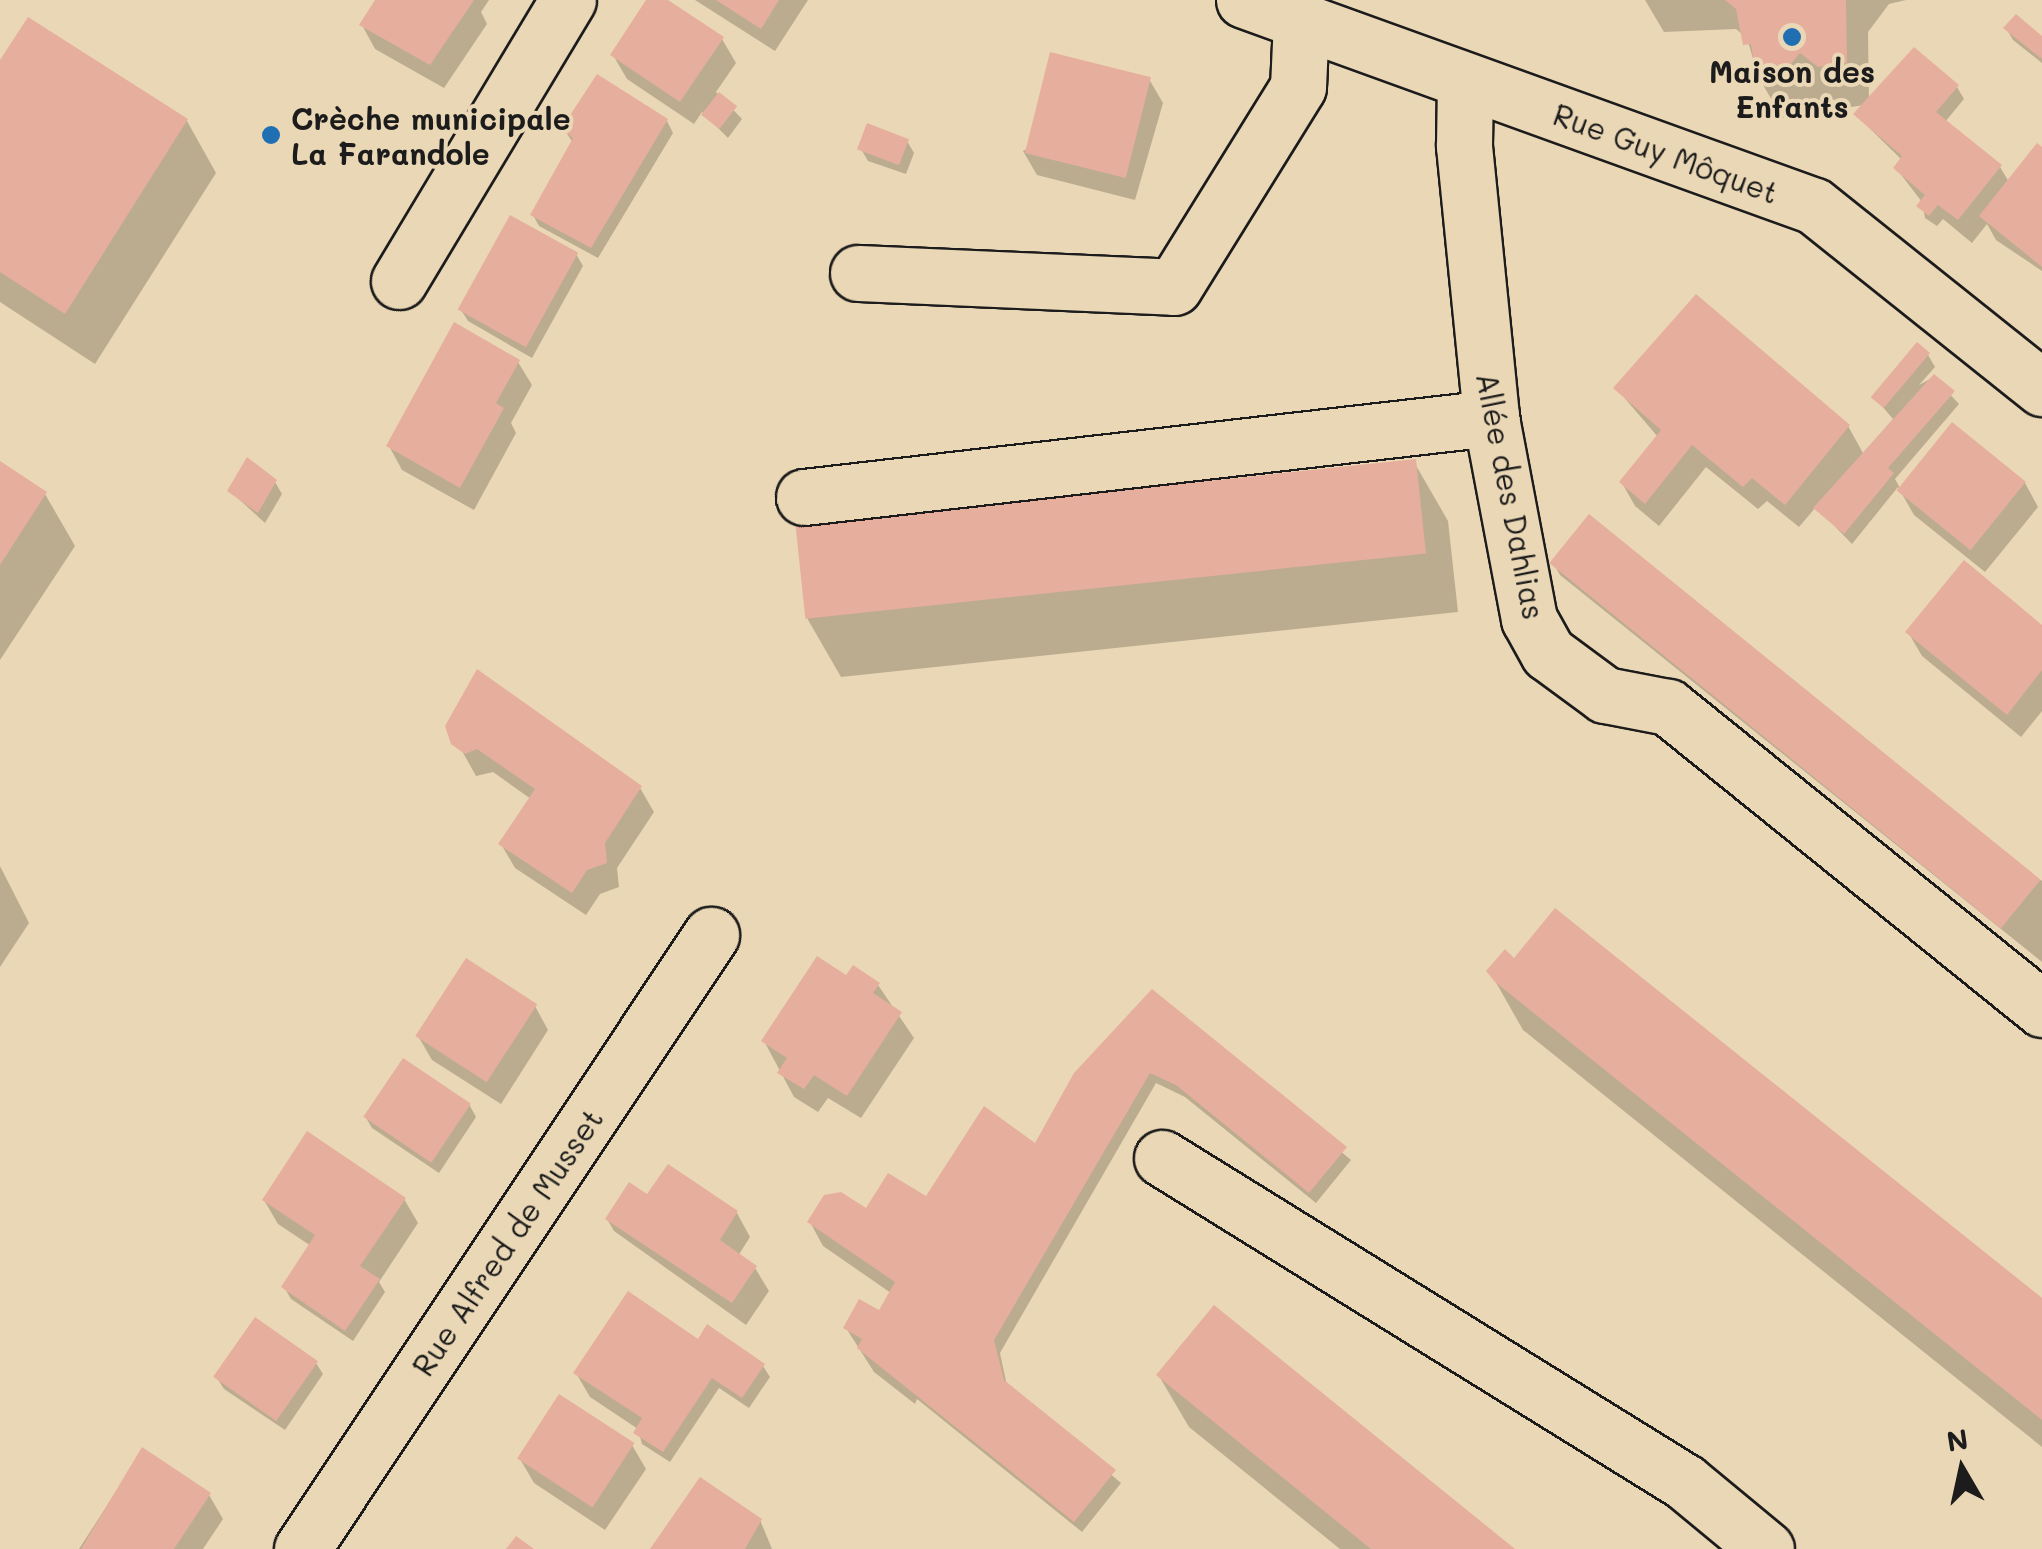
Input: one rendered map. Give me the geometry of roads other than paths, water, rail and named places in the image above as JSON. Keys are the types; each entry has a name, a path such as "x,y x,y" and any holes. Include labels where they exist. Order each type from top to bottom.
{"street":[{"path":"399,281 568,0"},
{"name":"Rue Guy Môquet","path":"1244,0 1814,206 2042,388"},
{"path":"858,273 1174,287 1298,87 1301,22"},
{"name":"Allée des Dahlias","path":"1464,82 1464,146 1491,418 1530,619 1548,653 1604,695 1668,707 2042,1009"},
{"path":"804,498 1491,418"},
{"name":"Rue Alfred de Musset","path":"302,1549 711,935"},
{"path":"1162,1158 1685,1482 1766,1549"}],"place":[{"name":"Maison des Enfants","path":"1792,37"},
{"name":"Crèche municipale La Farandole","path":"271,135"}]}
